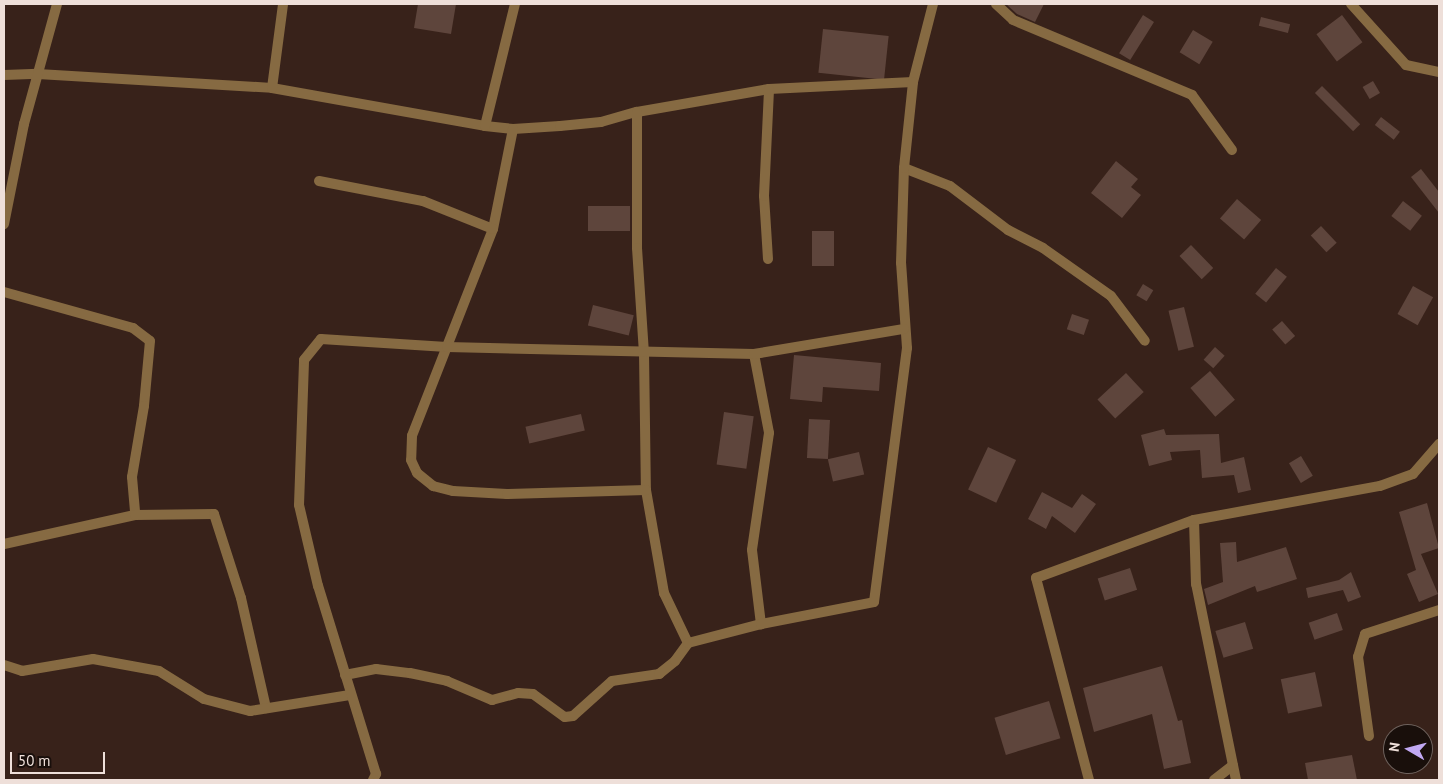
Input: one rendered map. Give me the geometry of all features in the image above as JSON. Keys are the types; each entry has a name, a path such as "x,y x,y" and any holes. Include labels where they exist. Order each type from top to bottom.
{"street":[{"path":"4,224 38,74 57,4"},
{"path":"272,88 283,4"},
{"path":"486,126 515,4"},
{"path":"345,675 376,669 410,673 446,681 492,700 518,693 533,694 565,717 573,716 612,681 658,674 674,661 688,643 761,624 874,602 907,348 904,329 901,263 904,168 914,82 933,4"},
{"path":"996,4 1014,20 1192,94 1232,150"},
{"path":"1351,4 1406,65 1439,72"},
{"path":"4,75 38,74 272,88 486,126 513,129 602,122 637,112 769,89 914,82"},
{"path":"768,258 764,196 769,89"},
{"path":"637,112 637,248 644,354 646,490 664,593 688,643"},
{"path":"513,129 493,229 472,290 447,347 411,448 417,473 433,486 507,494 646,490"},
{"path":"904,168 950,186 1008,230 1043,248 1111,296 1146,340"},
{"path":"319,181 423,201 493,229"},
{"path":"4,292 132,328 150,341 144,406 132,477 135,515"},
{"path":"372,780 376,774 350,695 318,586 299,506 304,360 321,339 447,347 644,354 754,354 904,329"},
{"path":"754,354 769,433 752,550 761,624"},
{"path":"1088,780 1036,578 1194,520 1380,486 1413,474 1439,444"},
{"path":"4,544 135,515 214,514 241,598 266,708"},
{"path":"1194,520 1196,584 1236,780"},
{"path":"1369,736 1358,658 1365,634 1439,610"},
{"path":"4,665 22,671 93,659 159,671 204,699 250,711 350,695"},
{"path":"1214,780 1233,765"}],"building":[{"path":"418,4 456,4 451,34 414,28"},
{"path":"1006,4 1044,4 1035,22 1017,14"},
{"path":"1143,15 1154,22 1130,60 1119,53"},
{"path":"1342,15 1362,42 1337,61 1316,34"},
{"path":"1261,17 1290,24 1288,33 1259,26"},
{"path":"823,29 889,36 884,80 818,73"},
{"path":"1193,30 1213,42 1199,64 1180,52"},
{"path":"1373,81 1380,93 1370,99 1363,87"},
{"path":"1322,86 1360,124 1353,131 1315,93"},
{"path":"1381,117 1400,132 1394,140 1375,125"},
{"path":"1116,161 1138,179 1131,187 1141,195 1122,218 1091,193"},
{"path":"1421,169 1439,192 1439,213 1411,177"},
{"path":"1237,199 1261,220 1244,240 1220,219"},
{"path":"1403,201 1422,216 1410,231 1391,216"},
{"path":"588,206 630,206 630,231 588,231"},
{"path":"1321,226 1337,243 1326,252 1311,236"},
{"path":"812,231 834,231 834,266 812,266"},
{"path":"1191,245 1213,268 1202,279 1179,256"},
{"path":"1276,268 1287,277 1266,302 1255,294"},
{"path":"1143,284 1153,290 1147,301 1136,295"},
{"path":"1413,286 1433,297 1418,325 1397,314"},
{"path":"593,305 634,315 629,336 588,325"},
{"path":"1184,307 1194,347 1178,351 1168,311"},
{"path":"1072,314 1089,320 1084,335 1067,329"},
{"path":"1282,321 1295,336 1285,345 1272,330"},
{"path":"1215,347 1225,356 1213,368 1204,360"},
{"path":"794,355 881,363 879,391 823,387 822,402 790,399"},
{"path":"1210,371 1235,400 1215,417 1190,388"},
{"path":"1126,373 1144,392 1115,419 1097,400"},
{"path":"724,412 754,416 746,469 717,464"},
{"path":"581,414 585,431 529,443 525,427"},
{"path":"809,419 830,420 828,459 807,458"},
{"path":"1164,429 1166,435 1219,434 1221,463 1244,457 1251,490 1238,493 1234,475 1202,478 1200,450 1170,452 1172,460 1149,466 1141,435"},
{"path":"988,447 1016,460 996,503 968,490"},
{"path":"859,452 864,474 833,482 828,459"},
{"path":"1301,456 1313,476 1301,483 1289,463"},
{"path":"1042,492 1072,508 1082,494 1096,504 1075,533 1052,516 1046,529 1028,519"},
{"path":"1427,503 1439,548 1421,554 1438,594 1419,602 1407,574 1416,570 1399,512"},
{"path":"1236,542 1237,562 1286,547 1297,579 1257,592 1255,586 1208,605 1204,589 1223,582 1220,543"},
{"path":"1130,568 1137,590 1105,600 1098,579"},
{"path":"1351,572 1361,597 1348,602 1343,590 1308,598 1306,588 1339,580"},
{"path":"1337,613 1343,630 1314,640 1309,623"},
{"path":"1245,622 1253,649 1224,658 1215,631"},
{"path":"1162,666 1178,721 1182,720 1191,763 1164,769 1152,714 1094,732 1083,688"},
{"path":"1315,672 1322,706 1288,714 1281,679"},
{"path":"1049,701 1060,738 1006,755 994,718"},
{"path":"1352,755 1357,780 1308,780 1305,763"}]}
